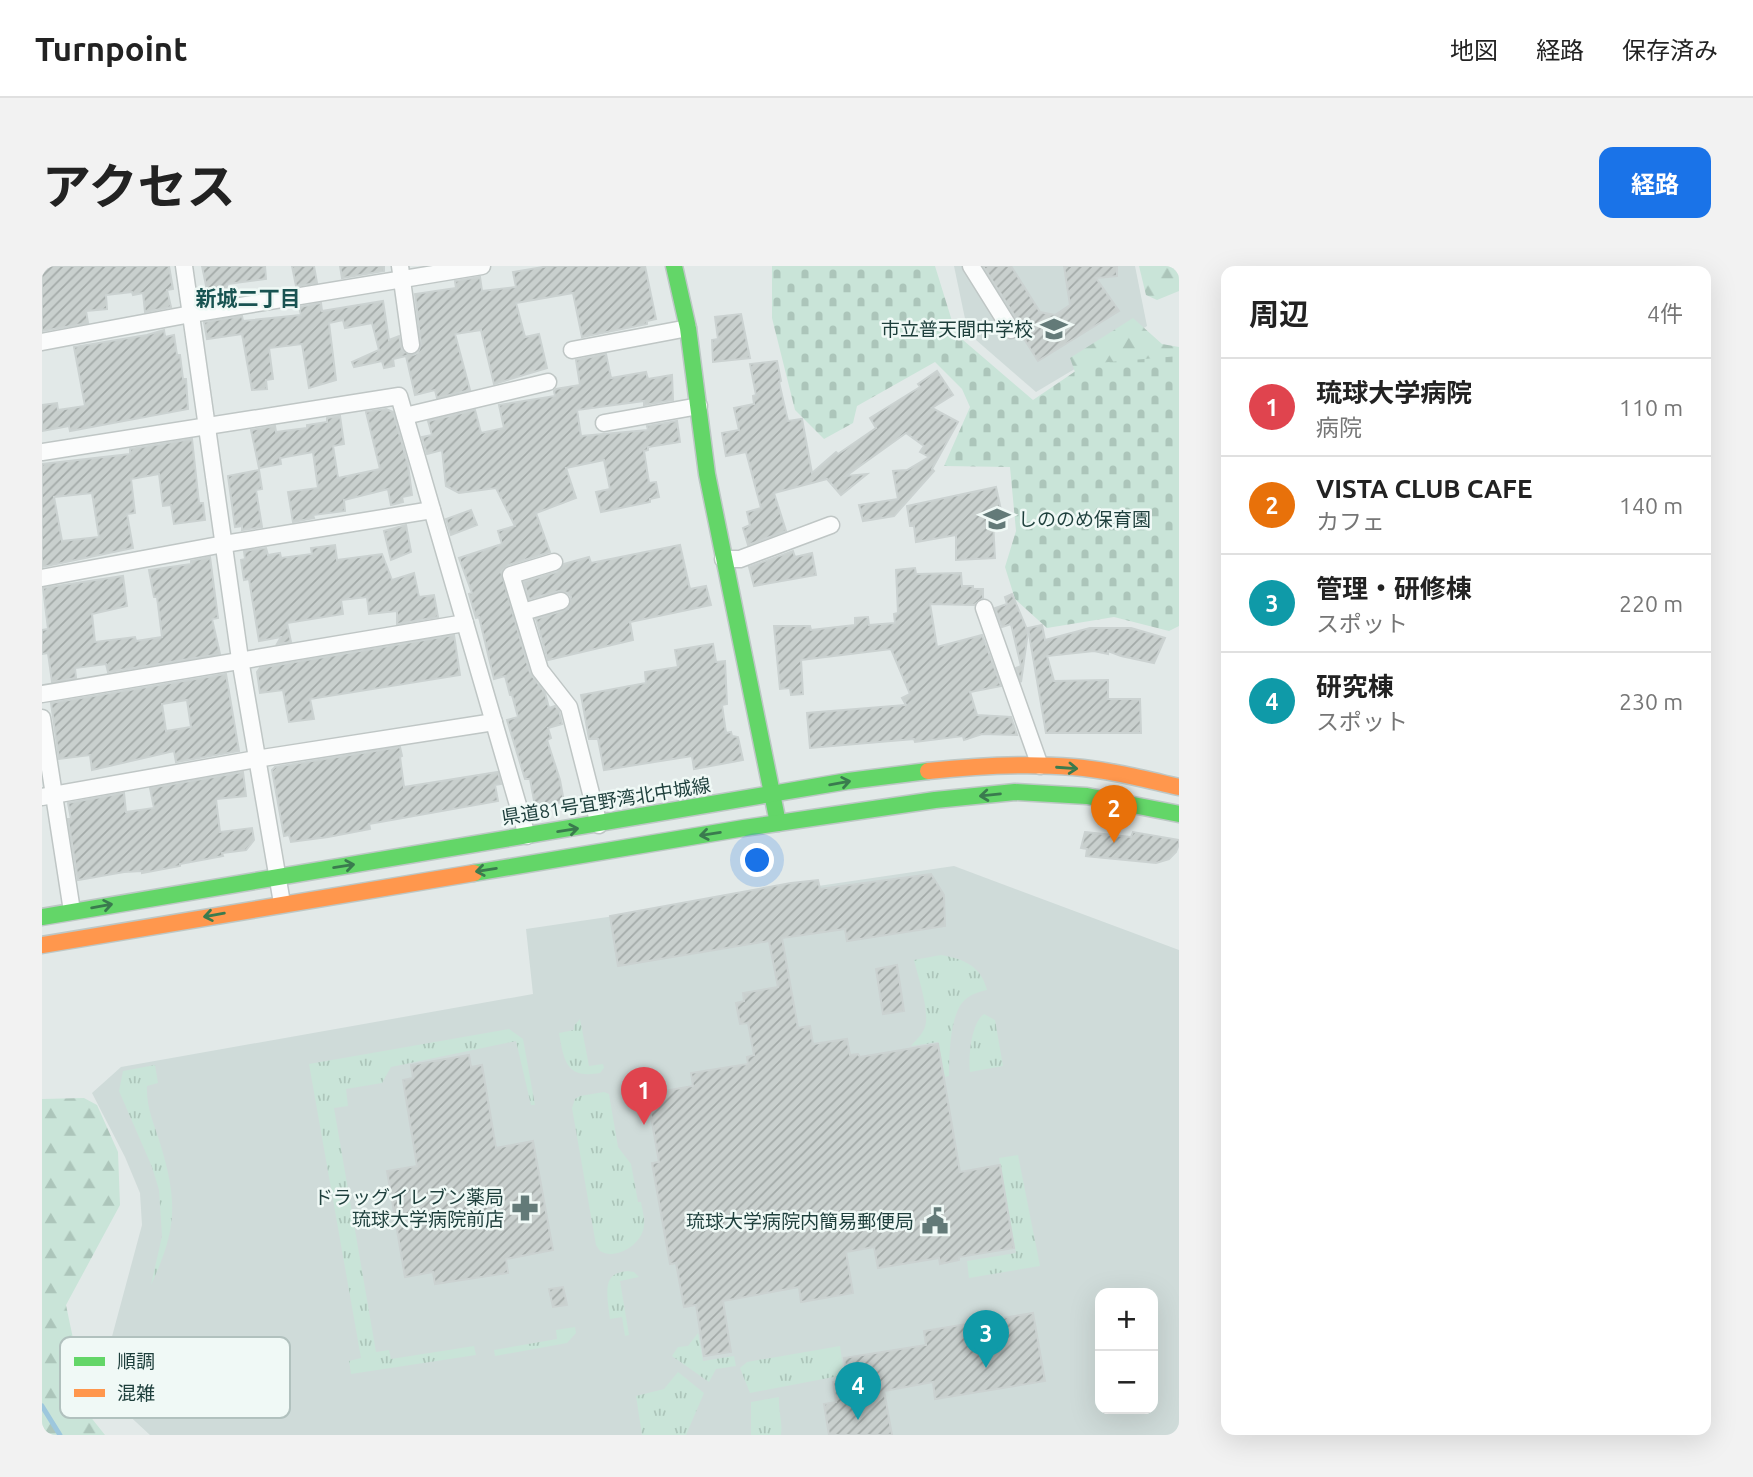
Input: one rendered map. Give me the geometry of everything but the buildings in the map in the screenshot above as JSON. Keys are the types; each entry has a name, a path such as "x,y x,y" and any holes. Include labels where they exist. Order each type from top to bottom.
{"main road":[{"path":"674,266 688,328 707,474 778,823"},
{"name":"県道81号宜野湾北中城線","path":"42,916 848,781 929,771 1040,766 1104,771 1179,787"},
{"path":"42,945 909,803 1015,792 1087,796 1179,814"}],"street":[{"path":"184,266 240,659 282,904"},
{"path":"42,342 401,272 482,266"},
{"path":"971,266 1011,330"},
{"path":"401,272 411,345"},
{"path":"572,350 688,328"},
{"path":"405,416 548,382"},
{"path":"42,452 399,396 527,836"},
{"path":"604,423 699,406"},
{"path":"42,578 224,544 432,510"},
{"path":"723,559 740,559 831,525"},
{"path":"554,562 511,575 540,670 569,707 598,825"},
{"path":"523,612 561,601"},
{"path":"984,608 1040,766"},
{"path":"42,694 465,623"},
{"path":"42,718 48,796 72,911"},
{"path":"48,796 256,759 494,722"}],"shaded area":[{"name":"市立普天間中学校","path":"954,266 1135,266 1147,326 1036,392 968,333"},
{"path":"954,866 1179,950 1179,1435 150,1435 132,1418 290,1418 290,1337 112,1337 142,1225 140,1193 92,1093 121,1067 533,994 526,929"}],"green space":[{"path":"772,266 935,266 956,334 1033,400 1086,364 1179,356 1179,626 1169,631 1114,617 1047,628 1015,599 1005,567 1016,531 1010,467 944,466 970,407 962,389 935,362 857,406 853,423 824,439 795,410 772,318"},
{"path":"1139,266 1179,266 1179,291 1157,300 1146,295"},
{"path":"1133,318 1162,344 1179,347 1179,413 1080,386 1070,358"},
{"path":"941,955 957,959 976,969 987,990 967,998 958,1010 951,1038 949,1076 945,1077 938,1042 911,1046 925,1027 926,1020 925,1003 914,960"},
{"path":"984,1014 995,1020 1003,1066 970,1072 973,1033"},
{"path":"580,1019 589,1066 603,1064 604,1068 600,1073 580,1073 573,1070 565,1060 559,1033 574,1030"},
{"path":"509,1029 523,1039 535,1105 531,1105 516,1041 391,1067 382,1083 346,1089 348,1106 334,1108 376,1352 389,1350 391,1359 474,1346 476,1355 351,1374 349,1361 361,1358 309,1064"},
{"path":"155,1065 158,1083 147,1086 148,1101 170,1182 172,1215 166,1247 151,1285 162,1236 159,1190 152,1167 119,1091 123,1071"},
{"path":"604,1092 609,1094 618,1147 631,1164 644,1219 642,1232 634,1244 613,1254 600,1251 596,1245 572,1108 575,1099 580,1096"},
{"path":"84,1098 97,1105 118,1152 120,1205 66,1305 73,1337 60,1337 60,1418 91,1418 105,1435 42,1435 42,1099"},
{"path":"1018,1155 1040,1266 969,1278 967,1261 1016,1253 999,1158"},
{"path":"627,1271 634,1272 639,1277 620,1281 629,1335 625,1336 622,1317 610,1319 607,1292 612,1276"},
{"path":"575,1327 576,1333 567,1343 495,1356 494,1350 557,1339 556,1330"},
{"path":"698,1333 703,1361 734,1356 736,1366 716,1369 709,1382 672,1356 678,1347 688,1346"},
{"path":"840,1346 844,1375 750,1393 740,1368 747,1362"},
{"path":"678,1372 704,1393 686,1435 642,1435 636,1396 664,1389"},
{"path":"779,1397 781,1435 751,1435 751,1402"}],"waterway":[{"path":"42,1406 60,1435"}],"traffic: fast":[{"path":"674,266 688,328 707,474 778,823"},
{"path":"42,917 848,781 928,771"},
{"path":"474,873 744,828 935,800 1015,792 1087,796 1179,814"}],"traffic: slow":[{"path":"928,771 1000,766 1055,766 1086,768 1179,787"},
{"path":"42,945 474,873"}],"place":[{"name":"市立普天間中学校","path":"1054,329"},
{"name":"しののめ保育園","path":"997,519"},
{"name":"VISTA CLUB CAFE","path":"1114,843"},
{"name":"琉球大学病院","path":"644,1125"},
{"name":"ドラッグイレブン薬局 琉球大学病院前店","path":"525,1208"},
{"name":"琉球大学病院内簡易郵便局","path":"935,1221"},
{"name":"管理・研修棟","path":"986,1368"},
{"name":"研究棟","path":"858,1420"}],"district":[{"name":"新城二丁目","path":"248,298"}]}
